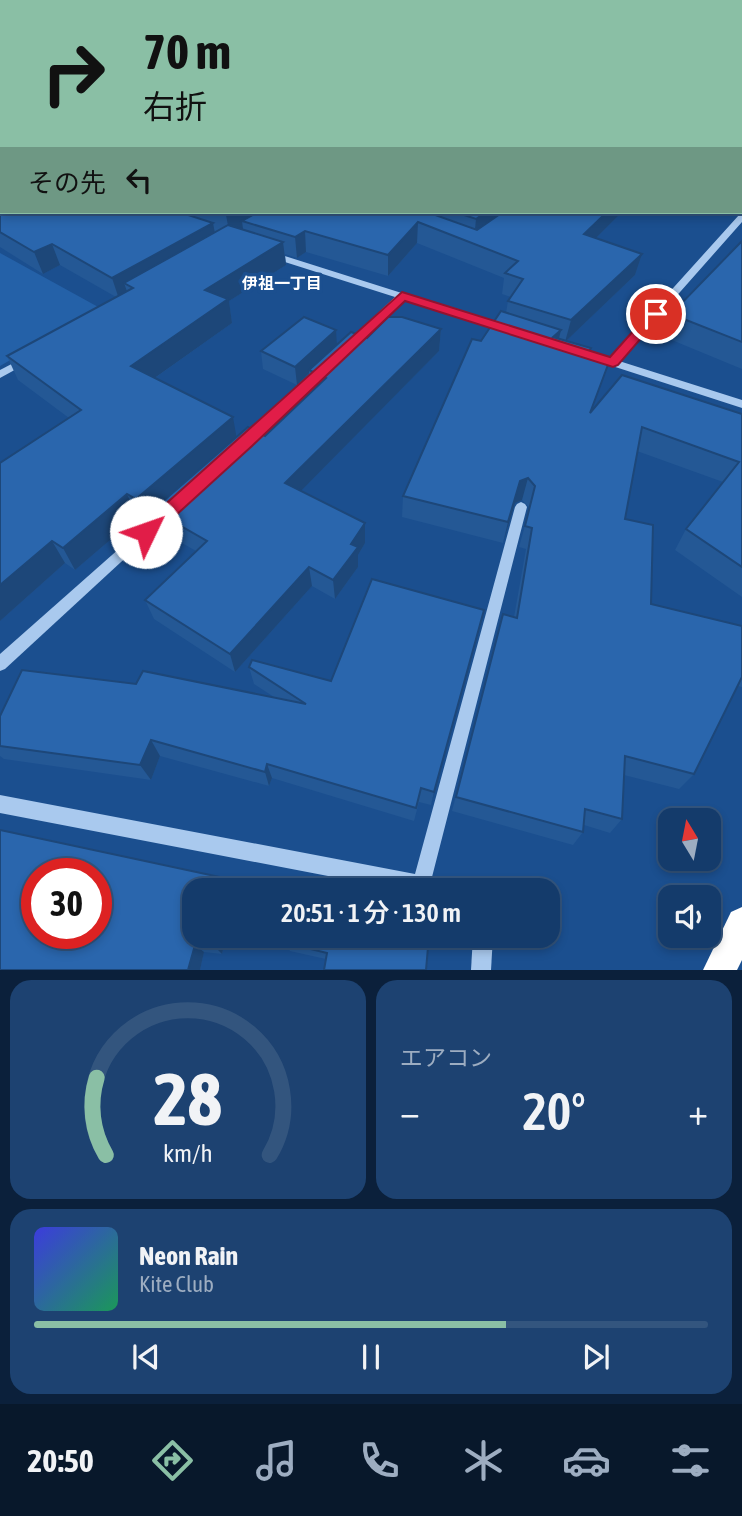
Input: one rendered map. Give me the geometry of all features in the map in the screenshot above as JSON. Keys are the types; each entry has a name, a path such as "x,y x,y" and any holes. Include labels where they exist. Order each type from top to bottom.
{"highway":[{"path":"720,970 742,923"}],"street":[{"path":"613,362 742,217"},
{"path":"258,250 521,333"},
{"path":"237,451 402,296"},
{"path":"560,346 742,404"},
{"path":"0,374 35,355"},
{"path":"0,664 176,505"},
{"path":"423,878 521,507"},
{"path":"0,804 389,878"},
{"path":"481,970 482,948"}],"shaded area":[{"path":"0,253 100,308 0,366"}],"building":[{"path":"0,214 185,214 213,223 112,278 52,244 34,252 0,232"},
{"path":"254,214 433,214 477,230 500,214 605,214 584,234 642,254 571,320 508,301 523,279 505,273 518,261 418,222 388,255 305,231 295,237 242,221"},
{"path":"461,214 483,214 476,219"},
{"path":"228,225 283,242 205,290 228,299 131,366 233,417 136,499 127,494 63,548 52,541 0,585 0,463 81,410 7,356 133,288 124,283"},
{"path":"742,241 742,342 671,314"},
{"path":"501,311 561,330 553,337 591,348 587,355 609,362 590,413 622,375 742,414 742,567 686,529 739,462 642,427 625,519 653,525 651,604 742,626 742,677 694,774 625,756 622,819 585,809 583,832 456,797 503,614 517,618 532,528 525,526 535,486 528,478 520,481 508,522 403,496 472,339 481,341"},
{"path":"304,317 336,330 295,367 261,351"},
{"path":"388,317 402,317 441,329 285,483 365,523 351,544 358,547 333,580 309,567 230,654 145,600 207,541 153,510 248,427 265,436 326,378 309,370 351,332 367,338"},
{"path":"372,579 484,610 434,792 421,788 416,808 267,764 265,772 151,740 140,765 0,746 0,716 22,670 136,684 143,671 306,704 249,667 252,660 331,681"},
{"path":"0,830 224,878 182,878 182,948 194,948 188,970 0,970"},
{"path":"306,948 428,948 426,970 324,970 327,953"}],"district":[{"name":"伊祖一丁目","path":"282,283"}],"route":[{"path":"146,532 247,442 402,296 613,362 656,314"}]}
